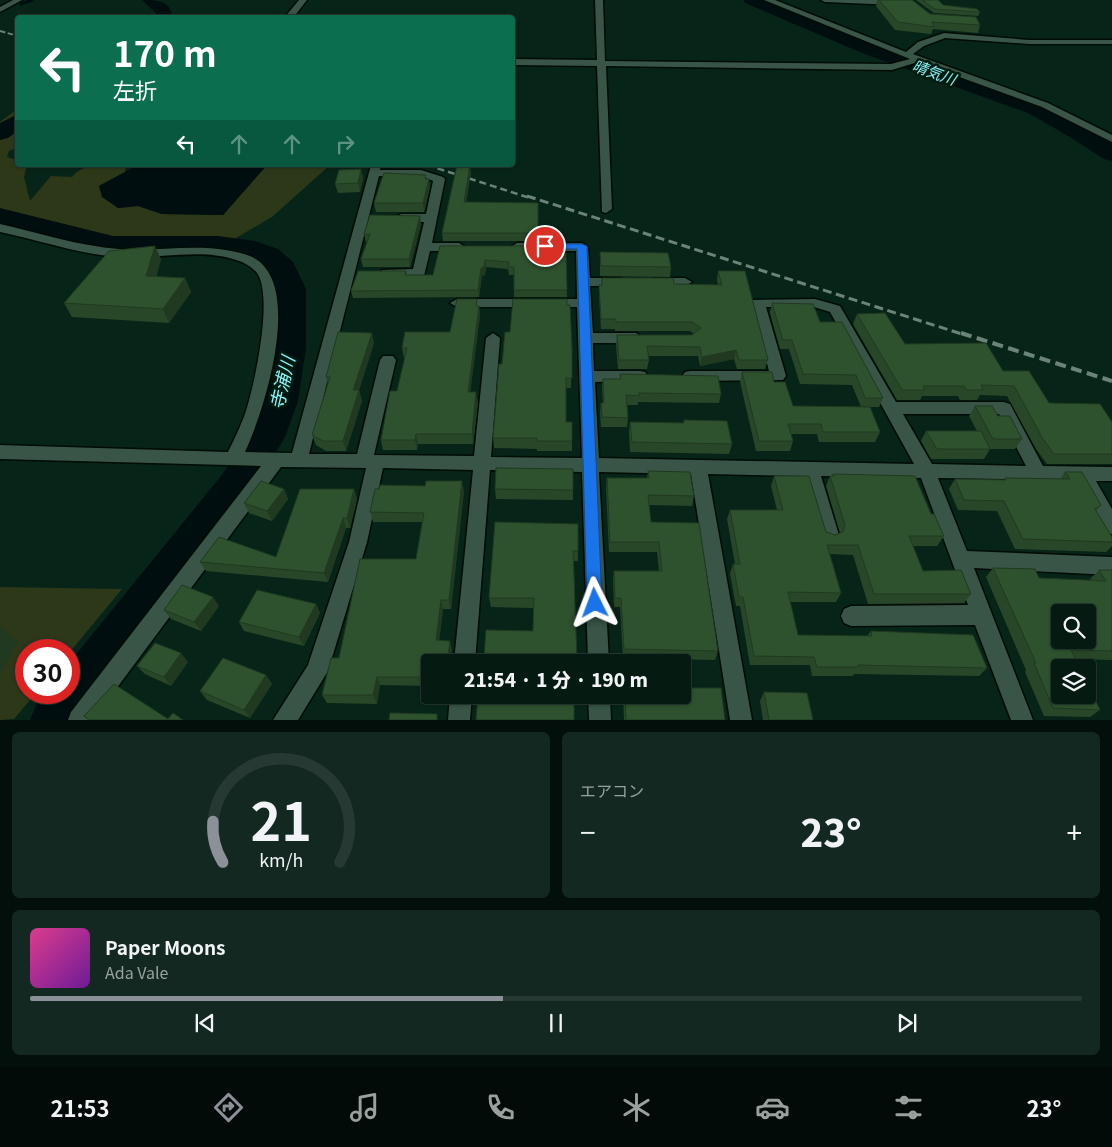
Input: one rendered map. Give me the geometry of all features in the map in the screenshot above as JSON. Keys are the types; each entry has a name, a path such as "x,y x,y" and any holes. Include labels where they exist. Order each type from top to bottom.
{"street":[{"path":"0,10 18,0"},
{"path":"290,15 303,0"},
{"path":"599,0 606,209"},
{"path":"768,0 913,58 1045,105 1112,140"},
{"path":"825,0 902,3"},
{"path":"982,29 986,38"},
{"path":"515,62 896,67 913,58 934,37 944,35 1029,42 1112,42"},
{"path":"299,460 348,273 367,218 375,169 420,172 440,179 420,273 348,273"},
{"path":"392,218 431,218"},
{"path":"0,228 96,250 121,253 216,253 241,257 254,264 265,275 271,296 266,358 255,407 233,459"},
{"path":"425,247 471,246"},
{"path":"508,246 582,246 588,464 598,654"},
{"path":"583,282 684,282"},
{"path":"457,304 584,303"},
{"path":"676,376 778,376 758,303 815,303 834,309 926,469 1022,720"},
{"path":"465,654 493,338"},
{"path":"585,338 651,338"},
{"path":"284,720 317,672 358,542 388,360"},
{"path":"586,377 656,376"},
{"path":"892,408 1004,408 1038,472"},
{"path":"0,452 276,460 926,469 1112,474"},
{"path":"79,720 276,460"},
{"path":"698,466 741,720"},
{"path":"810,468 830,535"},
{"path":"1083,473 1112,526"},
{"path":"960,559 1112,566"},
{"path":"851,616 982,615"},
{"path":"459,720 460,704"},
{"path":"599,704 600,720"}],"green space":[{"path":"15,111 15,149 9,151 7,157 15,159 15,167 26,167 24,177 30,201 51,176 72,177 86,167 126,167 125,172 99,186 118,208 138,206 162,214 223,215 265,167 328,167 272,217 219,248 151,250 105,248 64,236 0,224 0,122"},
{"path":"0,587 122,589 80,640 15,639 15,704 27,704 14,719 0,720"}],"shaded area":[{"path":"134,167 265,167 223,215 162,214 138,206 118,208 102,197 99,186"}],"building":[{"path":"879,0 912,0 930,14 976,17 980,25 932,22 934,27 898,22"},
{"path":"922,0 938,0 943,5 977,9 980,12 935,9"},
{"path":"457,167 470,167 464,202 538,203 538,233 442,233"},
{"path":"361,169 358,183 335,184 339,170"},
{"path":"384,173 426,175 425,179 429,179 423,203 374,203"},
{"path":"370,215 420,216 409,259 361,259 370,234 364,234"},
{"path":"155,246 146,276 185,278 163,309 64,303 109,251"},
{"path":"440,246 537,246 537,252 566,253 567,290 514,290 514,267 508,267 509,262 485,260 484,267 481,268 478,290 351,291 358,271 406,271 405,275 433,275"},
{"path":"600,252 668,253 671,267 601,266"},
{"path":"718,271 745,271 768,360 739,360 736,350 702,357 700,347 647,346 649,360 619,360 617,335 692,335 701,328 692,322 616,322 616,319 601,319 599,285 602,285 602,278 673,278 674,284 722,285"},
{"path":"457,299 477,299 476,306 479,306 468,392 476,392 472,434 416,434 415,440 381,440 390,391 397,391 407,348 402,348 405,332 450,332"},
{"path":"513,299 567,299 567,305 570,305 572,378 566,378 566,422 572,422 572,441 536,441 537,438 493,438 499,364 502,364 505,332 510,332"},
{"path":"772,303 813,304 820,322 842,322 883,398 865,398 856,375 803,374 792,340 783,340"},
{"path":"885,313 905,344 986,343 1003,371 1029,371 1049,403 1100,404 1112,422 1112,454 1054,454 1043,439 1014,386 981,385 983,390 966,390 964,386 923,386 925,390 902,390 857,314"},
{"path":"338,332 372,333 353,390 359,390 343,441 323,441 312,435 330,377 326,377"},
{"path":"742,372 772,372 774,382 785,382 793,406 870,407 880,432 823,432 821,424 788,424 793,441 759,441"},
{"path":"620,374 718,376 721,394 639,393 639,396 626,395 628,418 602,417 601,403 604,403 603,379 621,379"},
{"path":"975,406 992,406 998,416 1010,416 1022,439 993,439"},
{"path":"684,420 727,421 732,444 632,442 630,422 684,423"},
{"path":"926,431 981,431 990,449 937,449"},
{"path":"496,468 573,469 573,490 495,489"},
{"path":"648,471 690,472 694,496 648,495 651,522 699,523 718,651 624,649 621,598 615,598 614,571 662,571 659,542 610,542 607,478 649,478"},
{"path":"1065,472 1082,472 1101,505 1095,509 1112,537 1112,542 1023,539 1004,501 964,500 955,479 1070,479"},
{"path":"833,474 915,476 931,514 934,514 944,536 909,536 923,571 961,570 971,594 874,594 858,545 827,545 841,593 788,592 798,635 872,636 871,631 973,635 987,668 858,665 858,667 817,667 814,657 754,656 743,597 739,597 733,564 740,564 730,510 783,510 774,476 809,476 826,532 835,535 843,532 845,525 830,476 834,476"},
{"path":"261,481 284,489 267,511 244,503"},
{"path":"426,481 462,481 449,600 441,600 436,640 450,641 448,654 421,654 421,677 377,677 373,695 322,695 331,658 339,658 360,559 416,559 424,513 370,512 375,489 379,489 380,485 425,486"},
{"path":"300,489 354,489 347,518 343,518 324,573 200,562 219,537 276,557"},
{"path":"495,522 578,524 578,551 573,551 577,654 484,654 486,630 533,631 534,598 489,598"},
{"path":"993,568 1035,569 1039,578 1106,581 1099,570 1112,570 1112,651 1071,650 1076,659 1051,659 1051,703 1034,663 1036,663"},
{"path":"182,585 213,597 194,622 164,610"},
{"path":"257,590 316,604 299,637 239,622"},
{"path":"155,643 181,653 164,677 137,666"},
{"path":"223,658 266,675 244,710 200,691"},
{"path":"114,684 168,719 173,713 183,720 89,720 84,716"},
{"path":"691,688 721,688 725,720 626,720 625,704 691,704"},
{"path":"764,692 807,693 813,720 769,720"},
{"path":"1096,701 1100,710 1053,708 1051,704 1096,704"},
{"path":"477,704 574,704 574,720 476,720"},
{"path":"390,713 437,714 437,720 389,720"}],"waterway":[{"path":"21,4 32,0"},
{"path":"150,0 164,12 164,15"},
{"name":"晴気川","path":"751,0 868,49 1035,109 1078,132 1112,154"},
{"path":"0,133 15,122"},
{"name":"寺浦川","path":"0,216 113,244 218,244 245,247 268,255 283,268 291,289 290,348 281,401 267,437 235,487 54,720"}],"railway":[{"path":"0,31 15,35"},
{"path":"433,167 530,198"},
{"path":"527,196 965,335"},
{"path":"961,333 1112,381"}],"route":[{"path":"545,246 582,246 588,464 595,603"}]}
